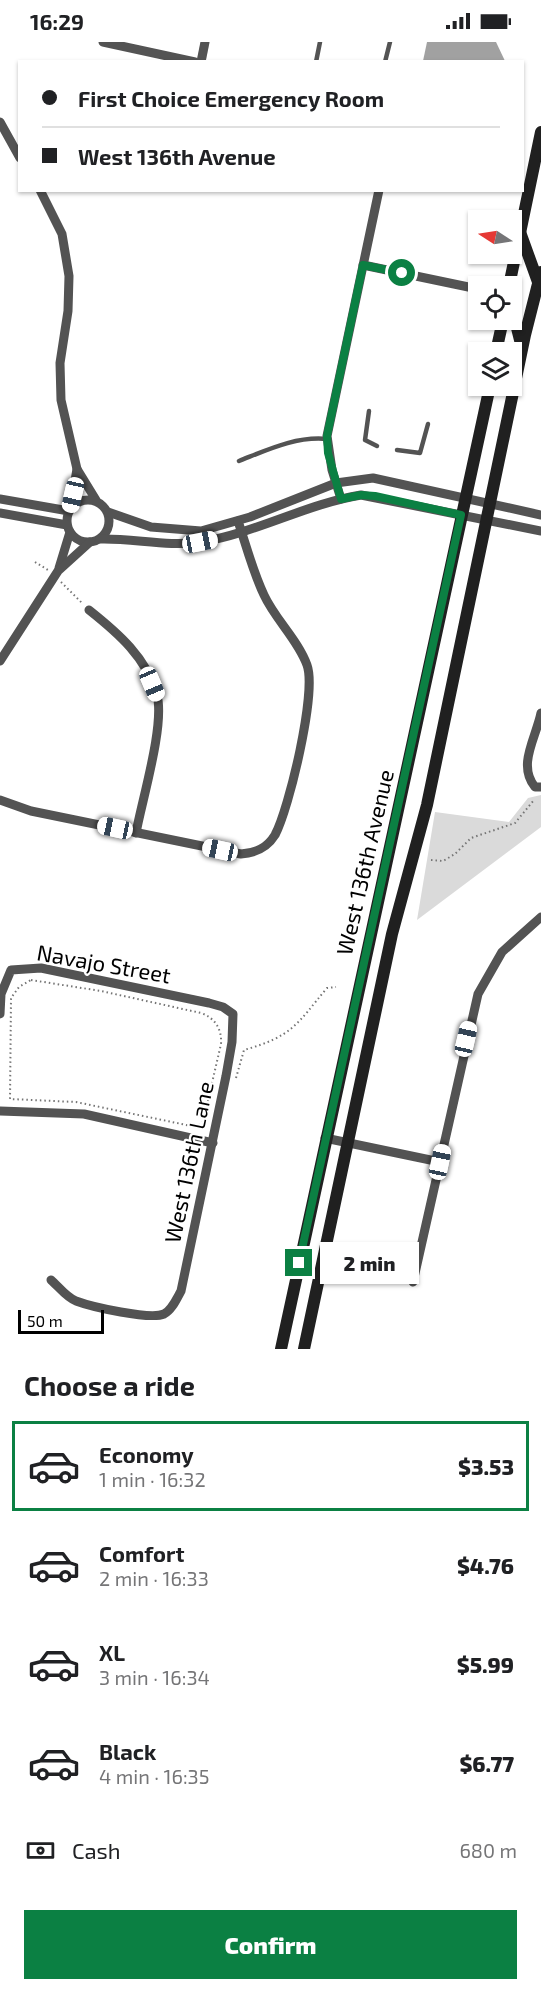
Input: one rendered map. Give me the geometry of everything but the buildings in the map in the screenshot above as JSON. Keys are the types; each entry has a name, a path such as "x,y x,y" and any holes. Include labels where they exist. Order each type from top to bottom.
{"main road":[{"path":"522,221 541,132"},
{"path":"522,235 540,279"},
{"name":"West 136th Avenue","path":"522,348 540,279"},
{"name":"West 136th Avenue","path":"281,1349 488,396"},
{"name":"West 136th Avenue","path":"304,1349 392,934 428,797 512,396"}],"street":[{"path":"103,42 186,60"},
{"path":"201,60 205,42"},
{"path":"0,122 18,154"},
{"path":"41,192 62,234 69,276 68,311 60,372 61,400 77,469 96,500 108,512 132,522 168,530 201,531 238,521 336,483 356,478 373,478 541,515"},
{"path":"341,499 327,439 379,192"},
{"path":"363,265 468,287"},
{"path":"58,571 68,528 77,469"},
{"path":"0,513 68,528 78,540 128,538 183,544 242,533 341,499 361,495 541,531"},
{"path":"0,498 69,510"},
{"path":"69,510 78,502 96,500"},
{"path":"0,661 58,571 108,530 108,512"},
{"path":"0,800 31,811 241,855 262,850 274,835 292,779 310,700 310,679 307,664 264,594 238,521"},
{"path":"89,610 130,645 147,670 158,697 158,724 136,833"},
{"path":"541,713 539,737 526,760 527,778 535,788 541,787"},
{"path":"413,1281 478,994 502,952 541,917"},
{"name":"Navajo Street","path":"0,1014 1,994 11,970 25,968 41,968 209,1003 223,1007 233,1014"},
{"name":"West 136th Lane","path":"51,1280 74,1301 141,1315 154,1316 166,1313 180,1291 226,1076 232,1042 233,1014"},
{"path":"0,1111 84,1114 213,1143"},
{"path":"325,1138 440,1162"}],"lane":[{"path":"316,60 320,42"},
{"path":"386,60 390,42"},
{"path":"369,411 365,440 377,446"},
{"path":"397,450 420,453 428,424"},
{"path":"239,461 293,442 312,438 327,439"}],"path":[{"path":"69,590 89,610"},
{"path":"431,860 443,861 455,854 471,838 514,823 534,800"},
{"path":"38,980 101,991 207,1015 217,1023 221,1038 214,1074 203,1122 196,1127 76,1102 10,1099 11,998 24,982 38,980"},
{"path":"214,1074 237,1079 244,1050 269,1043 292,1031 327,988 336,987"}],"shaded area":[{"path":"427,42 496,42 505,60 423,60"},
{"path":"541,795 541,827 417,920 435,812 509,822 528,798"}],"route":[{"path":"299,1263 461,515 375,496 361,495 341,499 332,470 327,436 329,419 363,265 402,273"}]}
